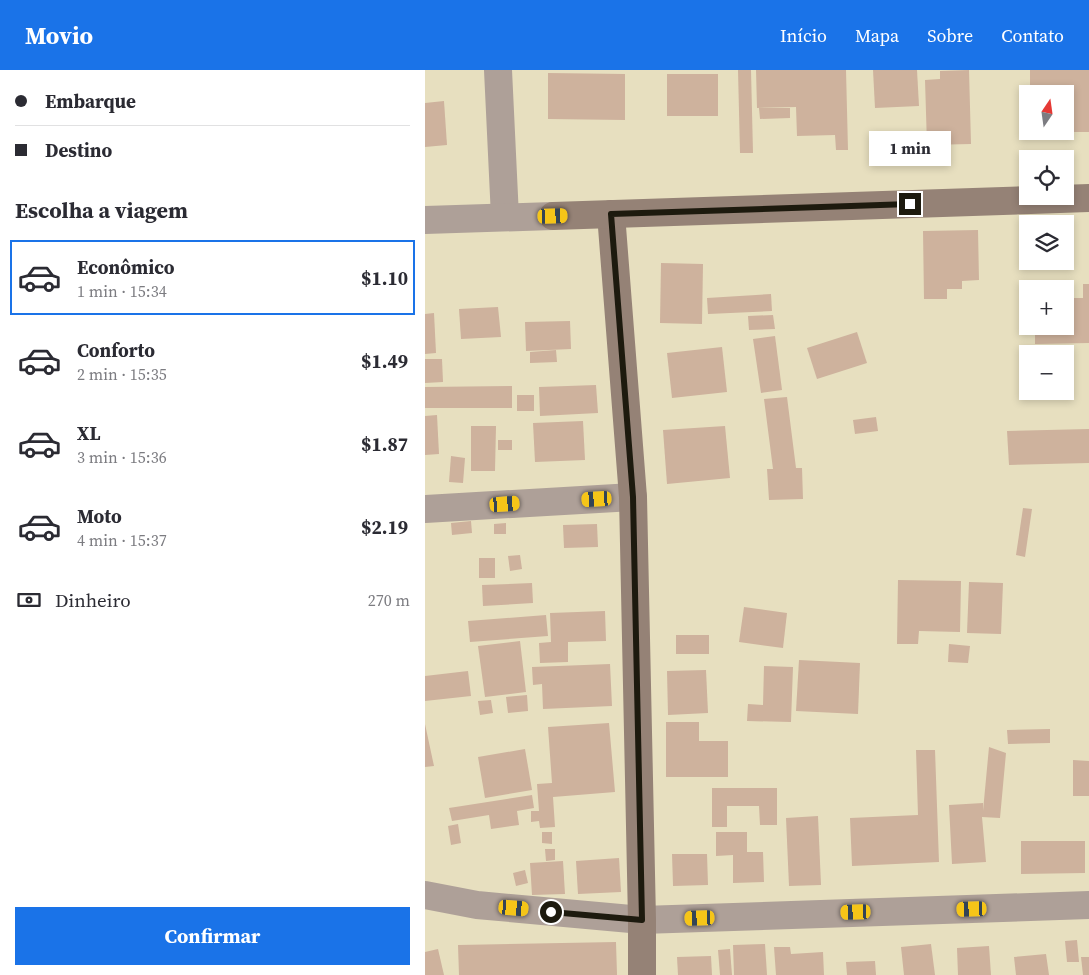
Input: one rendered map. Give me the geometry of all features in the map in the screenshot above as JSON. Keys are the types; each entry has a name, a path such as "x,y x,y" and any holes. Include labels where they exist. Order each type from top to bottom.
{"street":[{"path":"498,70 505,217"},
{"path":"425,220 1089,198"},
{"path":"611,214 633,497 642,975"},
{"path":"425,509 633,497"},
{"path":"425,895 477,905 642,920 1089,905"}],"building":[{"path":"738,70 751,70 753,153 740,153"},
{"path":"756,70 846,70 848,150 836,150 835,135 797,136 796,107 757,108"},
{"path":"873,70 917,70 919,106 875,108"},
{"path":"969,70 971,144 927,145 925,80 940,79 940,71"},
{"path":"1030,70 1089,70 1089,132 1074,132 1074,85 1030,85"},
{"path":"548,73 625,74 625,120 548,119"},
{"path":"667,74 718,74 718,116 667,116"},
{"path":"444,101 447,145 425,147 425,103"},
{"path":"759,108 790,108 790,118 760,119"},
{"path":"978,230 979,280 962,281 962,289 947,289 947,299 924,299 923,231"},
{"path":"661,263 703,264 702,324 660,323"},
{"path":"1083,284 1089,284 1089,343 1035,344 1035,335 1074,335 1074,298 1083,298"},
{"path":"771,294 772,311 708,314 707,298"},
{"path":"498,307 501,337 461,339 459,309"},
{"path":"434,313 436,353 425,354 425,314"},
{"path":"773,315 775,329 749,330 748,316"},
{"path":"570,321 571,349 526,351 525,322"},
{"path":"857,332 867,363 817,379 807,348"},
{"path":"775,336 782,390 761,393 753,339"},
{"path":"722,347 727,392 672,398 667,353"},
{"path":"556,350 557,362 530,363 530,352"},
{"path":"425,359 442,359 443,382 425,383"},
{"path":"596,385 598,413 540,416 539,387"},
{"path":"512,386 512,408 425,408 425,387"},
{"path":"517,395 534,395 534,411 517,411"},
{"path":"787,397 796,468 802,468 803,499 769,500 767,469 773,469 764,399"},
{"path":"437,415 439,454 425,455 425,416"},
{"path":"876,417 878,431 855,434 853,420"},
{"path":"583,421 585,460 535,462 533,423"},
{"path":"471,426 496,426 495,471 471,471"},
{"path":"725,426 730,478 667,484 663,430"},
{"path":"1089,429 1089,463 1009,465 1007,431"},
{"path":"498,440 512,440 512,450 498,450"},
{"path":"451,456 465,458 463,483 449,482"},
{"path":"1023,508 1032,509 1025,557 1016,555"},
{"path":"471,521 472,533 452,535 451,523"},
{"path":"506,523 506,534 494,534 494,524"},
{"path":"597,524 598,547 564,548 563,525"},
{"path":"520,555 522,569 510,571 508,556"},
{"path":"479,558 495,558 495,578 479,578"},
{"path":"898,580 961,581 960,632 919,631 918,644 897,644"},
{"path":"969,582 1003,583 1001,634 967,633"},
{"path":"532,583 533,603 483,606 482,585"},
{"path":"744,607 787,613 783,648 739,642"},
{"path":"605,611 606,641 568,642 568,662 540,663 539,643 551,642 550,613"},
{"path":"546,615 548,636 470,642 468,621"},
{"path":"676,635 709,635 709,654 676,654"},
{"path":"520,641 526,692 485,697 478,646"},
{"path":"949,644 970,646 968,663 948,662"},
{"path":"799,660 860,663 858,714 796,711"},
{"path":"610,664 612,706 543,709 542,684 533,685 532,667"},
{"path":"764,666 793,667 791,722 747,721 748,704 763,705"},
{"path":"706,670 708,713 668,715 667,671"},
{"path":"468,671 471,696 425,701 425,676"},
{"path":"527,695 528,711 508,713 506,697"},
{"path":"491,700 493,713 480,715 478,701"},
{"path":"666,722 699,722 699,741 728,741 728,777 666,777"},
{"path":"609,723 615,792 553,797 555,827 540,828 539,821 531,822 531,811 539,811 537,784 552,783 548,727"},
{"path":"425,724 434,766 425,767"},
{"path":"1050,729 1050,743 1008,744 1007,730"},
{"path":"989,747 1006,753 1000,818 982,817 986,862 952,864 949,805 983,803 983,811"},
{"path":"525,749 532,790 485,798 478,757"},
{"path":"916,750 935,750 939,862 852,866 850,818 918,815"},
{"path":"1073,760 1089,761 1089,796 1073,796"},
{"path":"712,788 777,788 777,825 760,825 759,806 727,806 727,827 712,827"},
{"path":"532,795 534,808 517,811 519,825 491,829 489,815 452,821 449,808"},
{"path":"818,816 821,885 789,886 786,818"},
{"path":"458,824 461,843 451,845 448,826"},
{"path":"542,832 552,832 552,844 542,843"},
{"path":"716,832 747,832 747,852 763,852 764,882 733,883 733,855 716,856"},
{"path":"1021,841 1085,841 1085,873 1021,874"},
{"path":"545,849 555,849 555,860 546,861"},
{"path":"672,854 707,854 708,885 673,886"},
{"path":"619,858 621,892 578,894 576,861"},
{"path":"563,861 565,894 532,895 530,863"},
{"path":"525,870 528,883 516,886 513,873"},
{"path":"1077,940 1079,962 1067,962 1065,941"},
{"path":"616,942 617,975 459,975 458,945"},
{"path":"765,944 767,975 734,975 733,945"},
{"path":"931,944 935,975 904,975 901,947"},
{"path":"989,946 991,975 958,975 957,948"},
{"path":"774,947 790,947 791,954 823,952 824,975 776,975"},
{"path":"438,949 444,975 425,975 425,952"},
{"path":"730,949 732,975 720,975 718,950"},
{"path":"1046,954 1049,975 1016,975 1014,957"},
{"path":"711,956 712,975 678,975 677,957"},
{"path":"1081,957 1089,957 1089,975 1083,975"},
{"path":"875,961 876,975 847,975 846,962"}],"route":[{"path":"551,912 642,920 633,497 611,214 910,204"}]}
